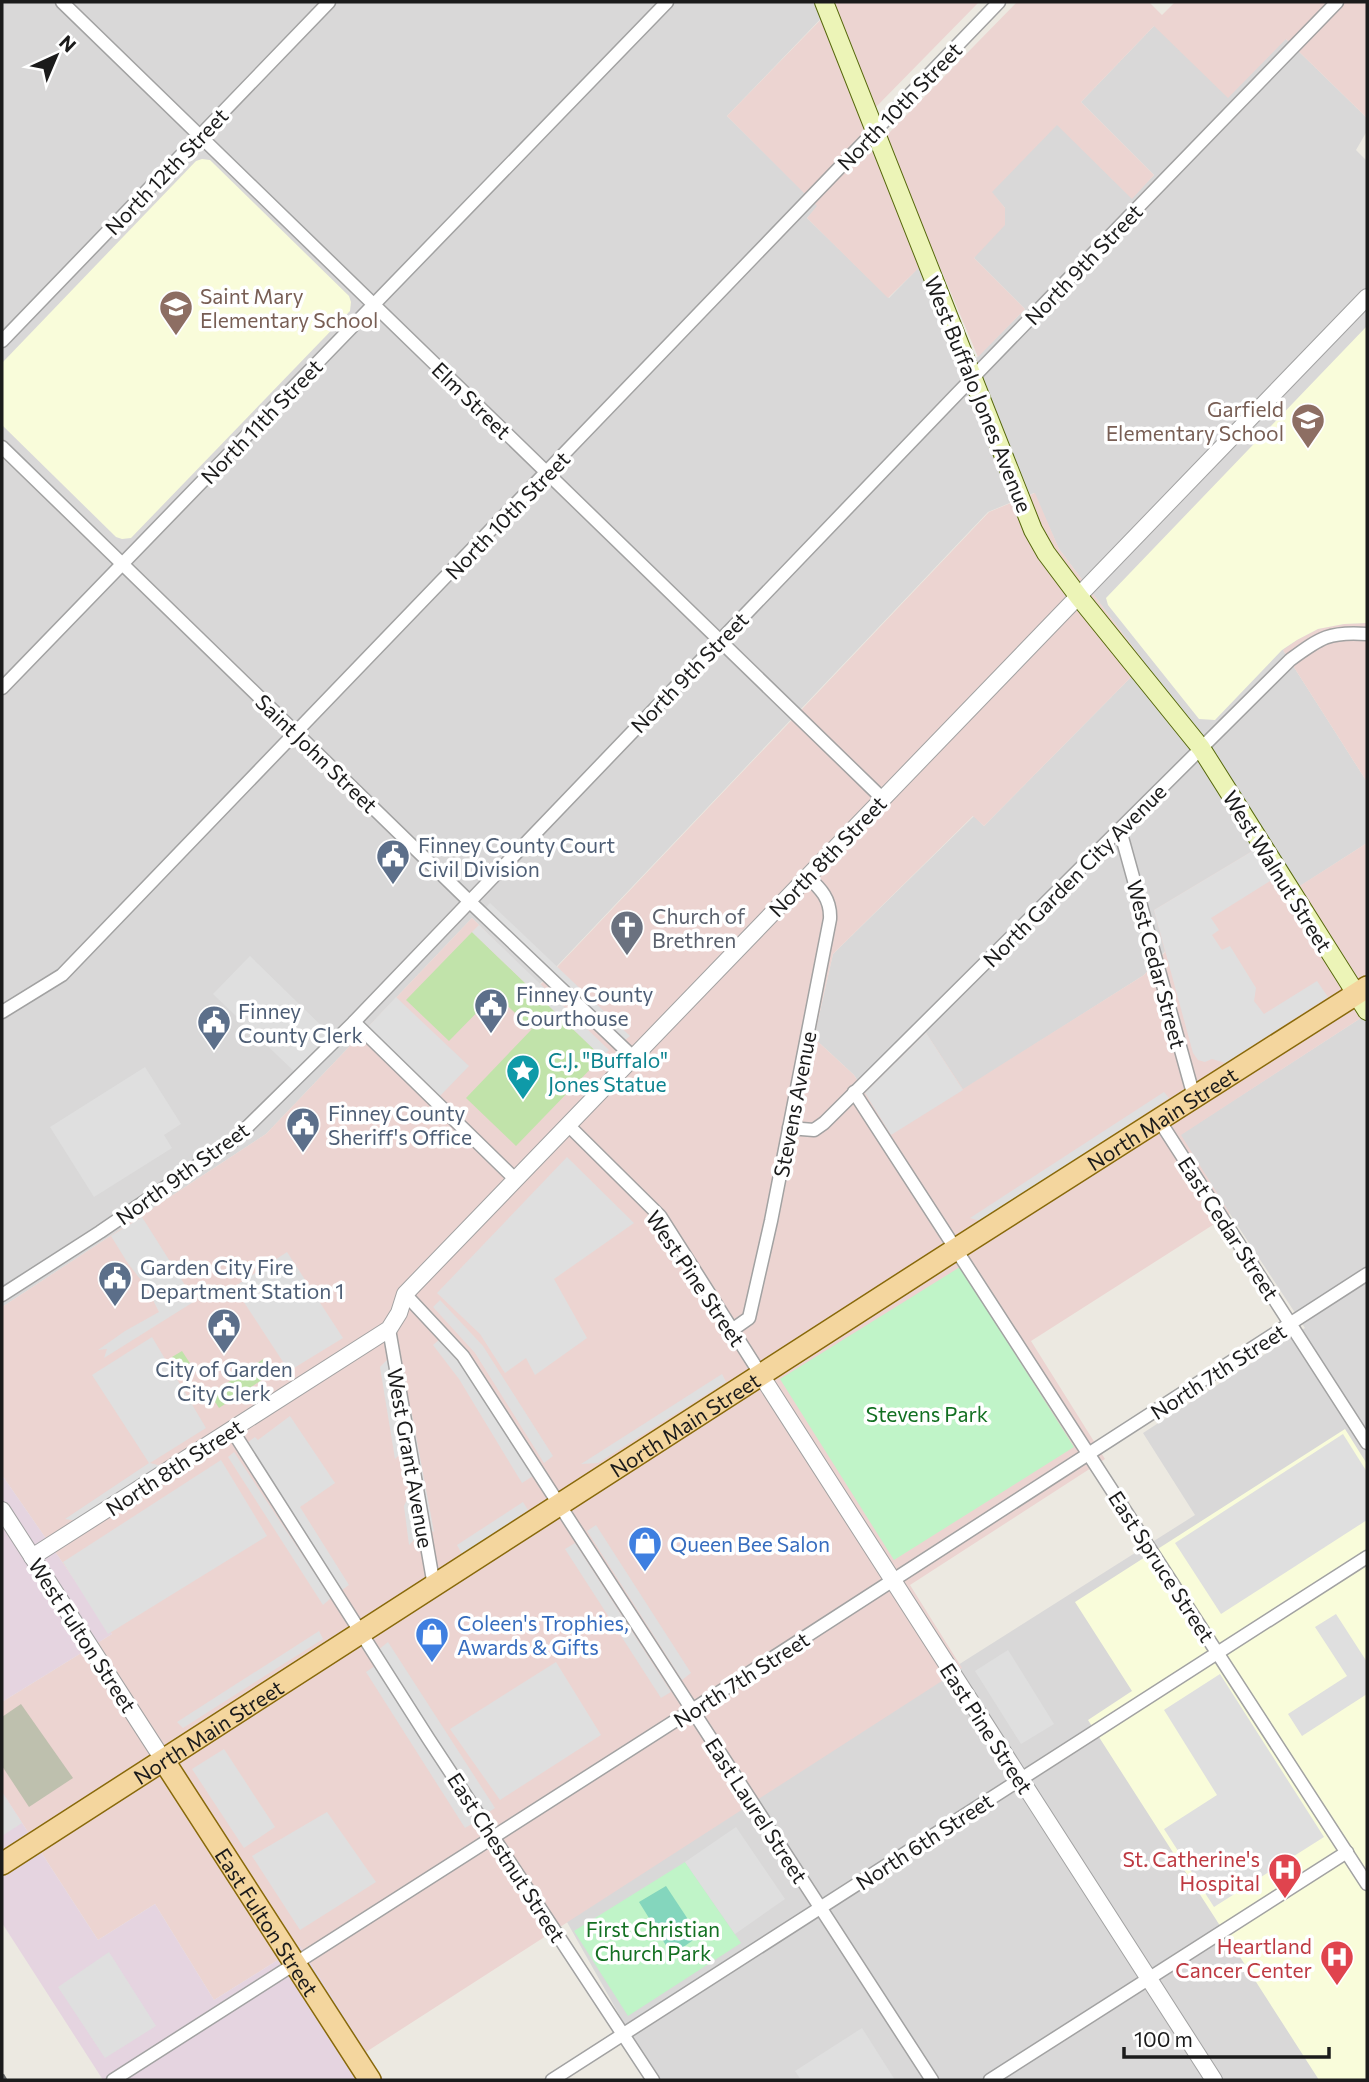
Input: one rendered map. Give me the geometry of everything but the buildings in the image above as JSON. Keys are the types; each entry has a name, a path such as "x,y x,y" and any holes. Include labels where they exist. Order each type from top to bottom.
{"main road":[{"name":"West Buffalo Jones Avenue","path":"824,2 1033,530 1046,553 1079,597 1201,748"},
{"name":"West Walnut Street","path":"1201,748 1364,997"},
{"name":"North Main Street","path":"2,1864 1194,1097 1364,997"},
{"name":"East Fulton Street","path":"164,1761 370,2080"}],"street":[{"name":"Elm Street","path":"62,2 883,799"},
{"name":"North 12th Street","path":"2,341 329,2"},
{"name":"North 11th Street","path":"2,688 667,2"},
{"name":"North 10th Street","path":"2,1012 62,975 999,2"},
{"name":"North 9th Street","path":"2,1295 111,1225 233,1141 354,1022 1337,2"},
{"name":"North 8th Street","path":"32,1557 389,1329 399,1313 405,1294 1367,297"},
{"name":"Saint John Street","path":"2,447 633,1057"},
{"name":"North Garden City Avenue","path":"789,1128 808,1130 820,1127 1290,660 1312,643 1334,634 1367,634"},
{"name":"West Cedar Street","path":"1120,830 1194,1097"},
{"name":"Stevens Avenue","path":"732,1330 749,1318 771,1221 830,919 829,902 825,894 807,876"},
{"path":"354,1022 515,1180"},
{"name":"East Spruce Street","path":"854,1092 1367,1884"},
{"name":"East Cedar Street","path":"1159,1120 1367,1443"},
{"name":"West Pine Street","path":"568,1125 660,1216 761,1375"},
{"name":"North 7th Street","path":"113,2080 494,1838 1367,1274"},
{"name":"East Laurel Street","path":"405,1294 463,1356 932,2080"},
{"name":"West Grant Avenue","path":"389,1329 434,1587"},
{"name":"East Pine Street","path":"761,1375 1214,2080"},
{"name":"East Chestnut Street","path":"232,1430 428,1738 653,2080"},
{"name":"West Fulton Street","path":"2,1510 164,1761"},
{"name":"North 6th Street","path":"552,2080 1367,1557"},
{"path":"990,2080 1347,1852"}],"shaded area":[{"path":"2,2 834,2 727,116 818,206 807,218 889,298 933,253 976,358 1025,309 974,258 1005,208 991,192 1057,124 1132,198 1154,175 1081,102 1154,26 1286,39 1367,118 1367,131 1356,150 1367,161 1367,623 1283,650 1367,782 1367,843 1283,897 1254,850 1144,975 963,1090 926,1033 865,1093 854,1075 814,1038 833,954 974,816 984,826 1145,663 1059,549 1034,493 988,512 539,985 472,918 266,1134 2,1307"},
{"path":"834,2 979,2 876,107 887,135 1017,2 1149,2 1162,15 1175,2 1367,2 1367,118 1286,39 1228,98 1154,26 1081,102 1154,175 1132,199 1057,125 992,192 1005,208 1005,225 974,258 1025,309 978,357 934,253 888,298 807,218 817,206 727,116 835,5"},
{"name":"Saint Mary Elementary School","path":"210,160 349,296 350,311 131,538 122,539 116,537 2,425 2,363 196,161"},
{"name":"Garfield Elementary School","path":"1367,326 1367,623 1318,629 1297,640 1282,650 1215,720 1199,719 1108,605 1106,598"},
{"path":"1035,493 1059,549 1145,663 984,826 973,816 833,954 814,1038 854,1075 865,1093 926,1033 963,1089 1144,975 1165,952 1154,910 1254,850 1284,896 1367,843 1367,1014 1181,1135 1230,1214 1031,1341 1105,1459 910,1585 962,1668 366,2052 300,1946 214,2000 155,1904 98,1940 2,1792 2,1702 112,1634 2,1475 2,1307 266,1134 472,918 540,985 989,512"},
{"path":"1367,623 1367,782 1283,650 1318,629"},
{"path":"1254,850 1273,879 1211,918 1219,930 1212,935 1222,950 1230,946 1256,988 1254,1001 1264,1014 1317,981 1328,997 1225,1063 1212,1059 1205,1062 1198,1060 1193,1053 1154,910"},
{"path":"490,903 630,1036 619,1045 481,913"},
{"path":"479,925 609,1050 602,1057 472,932"},
{"path":"250,956 336,1040 299,1076 213,994"},
{"path":"396,997 469,1066 440,1096 368,1027"},
{"path":"1367,1014 1367,2080 656,2080 563,1915 1195,1515 1143,1433 1305,1328 1180,1135"},
{"path":"926,1033 963,1090 891,1135 865,1093"},
{"path":"145,1067 181,1124 164,1135 172,1148 94,1197 50,1127"},
{"path":"1164,1092 1169,1098 980,1221 970,1218"},
{"path":"567,1157 634,1223 554,1279 587,1338 535,1375 526,1358 505,1373 480,1334 437,1293"},
{"path":"142,1217 195,1301 104,1358 107,1349 98,1350 159,1312 147,1288 111,1236"},
{"path":"287,1252 343,1338 289,1371 234,1287"},
{"path":"440,1300 483,1346 553,1456 544,1463 475,1353 433,1307"},
{"path":"152,1337 206,1428 150,1463 162,1466 77,1521 65,1519 149,1463 92,1375"},
{"path":"441,1338 468,1370 533,1476 522,1483 459,1379 433,1345"},
{"path":"388,1359 403,1451 395,1459 380,1367"},
{"path":"722,1374 726,1382 598,1463 581,1464"},
{"path":"401,1399 411,1409 434,1532 423,1526"},
{"path":"290,1416 335,1483 300,1507 349,1585 342,1590 247,1443 255,1437 258,1440"},
{"name":"St. Catherine's Hospital","path":"1345,1429 1367,1464 1367,2080 1319,2080 1088,1720 1132,1691 1075,1602"},
{"path":"1343,1434 1367,1472 1367,1520 1221,1614 1175,1543"},
{"path":"234,1452 331,1598 323,1605 228,1457"},
{"path":"221,1460 267,1536 108,1634 63,1562"},
{"path":"2,1475 112,1634 2,1702"},
{"path":"409,1495 415,1539 409,1545 404,1506"},
{"path":"523,1502 528,1510 462,1554 457,1545"},
{"path":"596,1525 691,1673 682,1680 587,1531"},
{"path":"575,1543 671,1692 661,1698 565,1549"},
{"path":"1336,1614 1367,1662 1367,1694 1302,1736 1288,1714 1347,1676 1315,1627"},
{"path":"319,1631 323,1639 183,1728 177,1722"},
{"path":"388,1642 495,1808 483,1816 378,1650"},
{"path":"1008,1650 1054,1724 1021,1744 975,1671"},
{"path":"556,1662 601,1735 500,1800 450,1729"},
{"path":"378,1664 477,1821 465,1828 366,1672"},
{"path":"1220,1674 1324,1837 1214,1907 1164,1829 1217,1795 1164,1710"},
{"path":"21,1704 73,1778 29,1807 2,1766 2,1717"},
{"path":"224,1749 275,1827 244,1848 192,1769"},
{"path":"2,1792 98,1940 155,1904 214,2000 300,1946 384,2080 103,2080 2,1923"},
{"path":"2,1792 22,1823 2,1836"},
{"path":"327,1812 376,1882 300,1930 252,1856"},
{"path":"736,1827 785,1899 735,1934 685,1862"},
{"path":"109,1952 156,2026 105,2058 58,1987"},
{"path":"862,2028 895,2080 801,2080 795,2071"}],"green space":[{"path":"472,932 602,1057 516,1146 466,1098 532,1029 495,994 449,1041 406,1000"},
{"name":"Stevens Park","path":"960,1267 1074,1447 894,1560 780,1379"},
{"path":"182,1351 195,1371 185,1378 172,1357"},
{"path":"265,1358 274,1372 219,1408 210,1394"},
{"name":"First Christian Church Park","path":"685,1862 741,1943 628,2016 574,1931"},
{"path":"666,1886 699,1936 672,1955 639,1902"}],"railway":[{"path":"2,2075 5,2080"}],"place":[{"name":"Saint Mary Elementary School","path":"176,337"},
{"name":"Garfield Elementary School","path":"1308,450"},
{"name":"Finney County Court Civil Division","path":"393,886"},
{"name":"Church of Brethren","path":"627,957"},
{"name":"Finney County Courthouse","path":"491,1035"},
{"name":"Finney County Clerk","path":"214,1052"},
{"name":"C.J. \"Buffalo\" Jones Statue","path":"523,1101"},
{"name":"Finney County Sheriff's Office","path":"303,1154"},
{"name":"Garden City Fire Department Station 1","path":"115,1308"},
{"name":"City of Garden City Clerk","path":"224,1355"},
{"name":"Queen Bee Salon","path":"645,1573"},
{"name":"Coleen's Trophies, Awards & Gifts","path":"432,1664"},
{"name":"St. Catherine's Hospital","path":"1285,1900"},
{"name":"Heartland Cancer Center","path":"1337,1987"}]}
